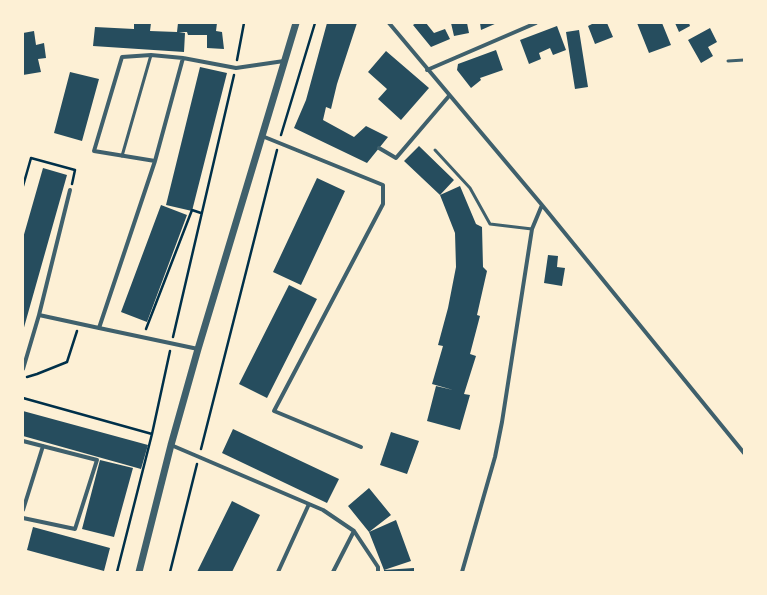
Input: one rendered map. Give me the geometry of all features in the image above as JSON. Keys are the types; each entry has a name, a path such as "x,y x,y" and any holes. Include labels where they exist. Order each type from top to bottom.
{"street":[{"path":"138,572 198,349 296,23"},
{"path":"390,23 427,70 542,205 744,452"},
{"path":"427,70 536,23"},
{"path":"155,161 94,151 122,57 151,55 183,58 236,68 284,61"},
{"path":"99,328 155,161 183,58"},
{"path":"379,148 396,158 449,96"},
{"path":"262,136 383,185 383,204 274,411 361,447"},
{"path":"23,369 39,315 70,190"},
{"path":"462,572 496,450 502,422 532,229 542,205"},
{"path":"39,315 198,349"},
{"path":"23,441 97,460 76,529 23,518"},
{"path":"171,445 323,510 354,531 378,568 378,572"},
{"path":"23,510 43,446"},
{"path":"278,572 309,504"},
{"path":"333,572 354,531"}],"lane":[{"path":"122,156 151,55"},
{"path":"728,61 744,60"},
{"path":"435,150 470,188 490,224 532,229"}],"path":[{"path":"117,572 152,434 201,213 236,68 244,23"},
{"path":"170,572 279,143 315,23"},
{"path":"23,186 31,158 75,170 70,190"},
{"path":"143,337 192,210 201,213"},
{"path":"23,378 67,362 79,323"},
{"path":"23,398 152,434"}],"building":[{"path":"134,23 151,23 150,31 177,32 178,23 217,23 216,31 222,32 224,49 207,48 207,35 188,35 187,32 179,32 185,33 184,52 93,46 95,27 134,29"},
{"path":"327,23 357,23 337,84 331,109 326,107 323,120 354,137 366,126 388,137 367,163 294,128 306,100"},
{"path":"416,23 426,23 434,33 445,29 450,39 431,47 413,25"},
{"path":"451,23 467,23 469,33 454,36"},
{"path":"480,23 497,23 481,30"},
{"path":"594,23 607,23 613,37 595,44 588,26"},
{"path":"637,23 662,23 671,45 649,53"},
{"path":"675,23 689,23 690,26 679,32"},
{"path":"557,26 566,50 553,55 550,48 539,53 541,59 529,64 520,40"},
{"path":"710,28 717,42 708,47 713,56 701,63 688,40"},
{"path":"579,30 588,87 575,89 566,32"},
{"path":"34,31 36,45 44,43 46,58 38,59 41,72 23,75 23,33"},
{"path":"496,50 503,70 480,78 481,80 471,88 457,70 458,64"},
{"path":"386,51 429,88 401,120 378,99 387,89 368,72"},
{"path":"200,67 227,73 192,211 166,205"},
{"path":"70,72 99,79 82,141 54,133"},
{"path":"419,146 454,180 440,195 404,161"},
{"path":"43,168 67,175 23,331 23,238"},
{"path":"317,178 345,191 301,285 273,272"},
{"path":"460,186 476,224 482,227 483,267 487,271 477,315 480,316 470,354 476,356 464,394 470,395 460,430 427,421 436,386 453,390 432,384 443,346 438,345 448,308 456,267 455,233 440,195"},
{"path":"161,205 187,215 147,322 121,312"},
{"path":"548,255 558,256 557,267 565,268 562,286 544,283"},
{"path":"289,285 317,299 267,398 239,384"},
{"path":"23,411 148,445 141,469 23,436"},
{"path":"233,429 339,479 327,503 222,453"},
{"path":"391,432 419,441 407,474 380,465"},
{"path":"100,460 133,468 114,537 82,529"},
{"path":"369,488 391,515 369,532 348,506"},
{"path":"232,501 260,515 232,572 197,572"},
{"path":"396,520 411,561 384,570 369,532"},
{"path":"33,527 110,548 104,571 27,550"},
{"path":"414,568 414,572 384,572 384,570"}]}
